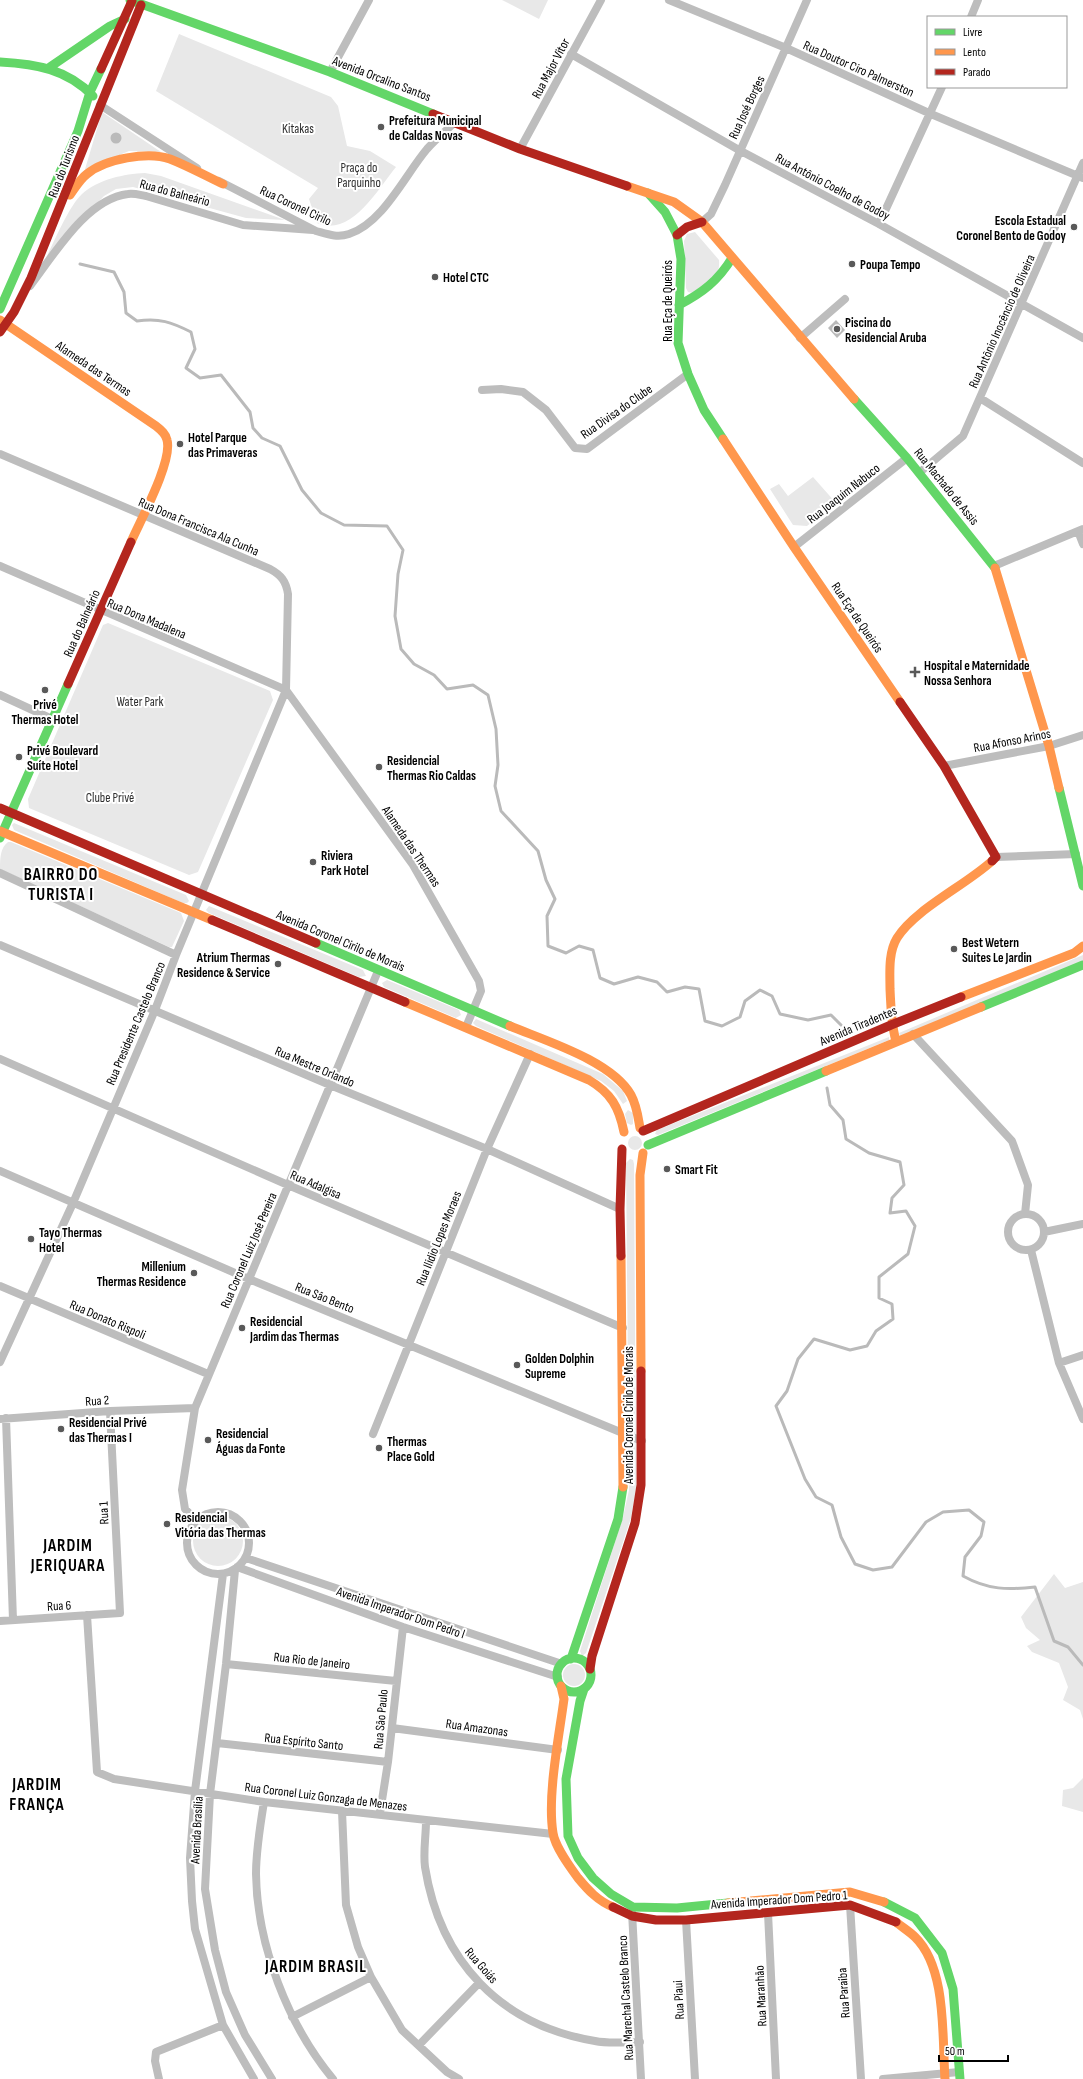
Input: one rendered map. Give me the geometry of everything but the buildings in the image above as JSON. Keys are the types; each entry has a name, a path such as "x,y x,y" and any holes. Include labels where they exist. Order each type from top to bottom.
{"main road":[{"name":"Avenida Orcalino Santos","path":"136,1 330,72 456,121 520,148 646,192"},
{"name":"Rua do Turismo","path":"0,309 40,222 78,131 90,92 125,19 136,1"},
{"name":"Rua do Turismo","path":"2,326 22,296 60,208 100,106 136,1"},
{"path":"50,67 110,26 125,19"},
{"path":"0,62 50,67 79,82 90,92 100,106"},
{"path":"60,208 88,173 120,159 161,157 223,184"},
{"name":"Rua Machado de Assis","path":"646,192 674,202 702,222 800,338 907,458 994,566 1049,746 1083,886"},
{"name":"Rua Eça de Queirós","path":"646,192 665,212 678,235 681,259 678,343 688,374 704,410 794,547 944,766 996,857"},
{"path":"678,235 687,227 702,222"},
{"path":"679,305 707,291 723,274 732,258"},
{"name":"Alameda das Termas","path":"2,326 156,426 165,433 168,442"},
{"name":"Rua do Balneário","path":"1,834 12,813 167,460 168,442"},
{"name":"Avenida Coronel Cirilo de Morais","path":"0,808 378,971 473,1010 603,1068 617,1077 636,1104 642,1129"},
{"path":"1,834 371,987 589,1080 604,1088 612,1097 620,1111 624,1132"},
{"path":"896,1041 891,1025 890,962 897,939 912,922 935,902 977,875 996,857"},
{"name":"Avenida Tiradentes","path":"642,1129 891,1025 1074,953 1083,946"},
{"path":"648,1145 648,1137 642,1129 631,1128 624,1132 620,1140 622,1149 629,1155 634,1156 642,1153 648,1145 896,1041 1083,965"},
{"path":"620,1111 636,1104"},
{"name":"Avenida Coronel Cirilo de Morais","path":"571,1659 622,1503 624,1469 624,1328 620,1210 622,1149"},
{"name":"Avenida Coronel Cirilo de Morais","path":"632,1912 610,1894 594,1878 578,1858 568,1836 566,1779 580,1701 584,1689 590,1680 592,1656 635,1523 642,1485 640,1175 642,1153"},
{"path":"590,1669 582,1660 571,1659 562,1664 558,1676 564,1699 552,1799 553,1834 568,1865 585,1886 601,1902 632,1912"},
{"path":"561,1686 574,1692 584,1689"},
{"name":"Avenida Imperador Dom Pedro 1","path":"632,1912 850,1892 889,1904 915,1918 942,1953 953,1989 959,2076"},
{"name":"Avenida Imperador Dom Pedro 1","path":"632,1912 656,1920 686,1920 850,1905 894,1921 916,1938 928,1957 939,1982 945,2076"}],"street":[{"path":"330,72 369,0"},
{"name":"Rua Major Vitor","path":"520,148 601,0"},
{"name":"Rua Doutor Ciro Palmerston","path":"669,0 786,48 931,114 1080,177"},
{"name":"Rua José Borges","path":"702,222 710,214 807,0"},
{"path":"971,16 978,0"},
{"name":"Rua Antônio Coelho de Godoy","path":"571,54 739,150 879,224 1083,338"},
{"path":"879,224 931,114 942,88"},
{"name":"Rua Coronel Cirilo","path":"100,106 223,184 316,231 333,236 343,236 364,227 378,214 427,149 456,121"},
{"name":"Rua Antônio Inocêncio de Oliveira","path":"919,473 963,436 1021,304 1080,177 1083,163"},
{"name":"Rua do Balneário","path":"22,296 68,236 88,214 100,204 120,195 130,193 146,196 242,225 316,231"},
{"path":"800,338 845,299"},
{"name":"Rua Divisa do Clube","path":"482,390 500,389 523,392 546,410 575,448 587,449 688,374"},
{"path":"980,398 1083,463"},
{"name":"Rua Dona Francisca Ala Cunha","path":"0,454 280,575 286,583 288,594 286,690"},
{"name":"Rua Joaquim Nabuco","path":"794,547 907,458"},
{"path":"994,566 1080,530 1083,544"},
{"name":"Rua Dona Madalena","path":"0,566 101,612 286,690"},
{"name":"Rua Presidente Castelo Branco","path":"0,1362 73,1203 112,1108 155,1010 176,955 286,690"},
{"name":"Alameda das Thermas","path":"286,690 413,865 479,981 481,991 466,1027"},
{"path":"0,695 52,719"},
{"name":"Rua Afonso Arinos","path":"944,766 1049,746 1083,735"},
{"path":"996,857 1076,854"},
{"path":"0,873 176,955"},
{"name":"Rua Mestre Orlando","path":"0,945 330,1085 486,1149 620,1210"},
{"name":"Rua Coronel Luiz José Pereira","path":"196,1520 186,1509 182,1490 195,1408 378,971"},
{"path":"913,1034 1012,1141 1028,1185 1025,1214"},
{"name":"Rua Ilidio Lopes Moraes","path":"373,1434 486,1149 530,1054"},
{"name":"Rua Adalgisa","path":"0,1058 444,1253 624,1328"},
{"name":"Rua São Bento","path":"0,1171 249,1279 408,1343 642,1441"},
{"path":"1025,1214 1036,1217 1043,1226 1044,1232 1041,1243 1031,1250 1019,1249 1014,1246 1009,1235 1009,1229 1014,1219 1025,1214"},
{"path":"1044,1232 1083,1224"},
{"path":"1031,1250 1059,1363 1083,1419"},
{"name":"Rua Donato Rispoli","path":"0,1286 208,1374"},
{"path":"1059,1363 1083,1355"},
{"name":"Rua 2","path":"3,1418 110,1411 195,1408"},
{"name":"Rua 1","path":"110,1411 120,1613"},
{"path":"3,1418 13,1620"},
{"path":"218,1512 232,1515 240,1521 246,1529 249,1538 249,1548 246,1558 236,1569 223,1574 213,1574 204,1571 196,1565 186,1548 190,1528 196,1520 204,1514 218,1512"},
{"name":"Avenida Imperador Dom Pedro l","path":"246,1558 562,1664"},
{"name":"Avenida Imperador Dom Pedro l","path":"236,1569 402,1627 558,1676"},
{"name":"Avenida Brasília","path":"236,1569 210,1794 205,1889 215,1950 226,1992 245,2035 272,2079"},
{"name":"Avenida Brasília","path":"223,1574 195,1791 190,1858 192,1901 195,1929 222,2025 254,2079"},
{"name":"Rua 6","path":"0,1621 120,1613"},
{"name":"Rua Coronel Luiz Gonzaga de Menazes","path":"87,1615 97,1772 114,1779 264,1802 553,1834"},
{"name":"Rua São Paulo","path":"380,1814 392,1728 402,1627"},
{"name":"Rua Rio de Janeiro","path":"226,1664 396,1681"},
{"name":"Rua Amazonas","path":"392,1728 558,1750"},
{"name":"Rua Espírito Santo","path":"217,1743 388,1762"},
{"path":"264,1802 258,1842 256,1875 262,1925 274,1970 292,2018 320,2063 333,2079"},
{"path":"342,1811 346,1905 358,1947 371,1977 402,2030 447,2072 459,2079"},
{"name":"Rua Goiás","path":"426,1821 425,1865 434,1908 452,1948 479,1983 513,2012 553,2031 596,2041 640,2042"},
{"name":"Rua Paraíba","path":"850,1905 861,2079"},
{"name":"Rua Marechal Castelo Branco","path":"632,1912 642,2079"},
{"name":"Rua Maranhão","path":"768,1913 776,2079"},
{"name":"Rua Piaui","path":"686,1920 695,2079"},
{"path":"292,2018 371,1977"},
{"path":"419,2045 479,1983"},
{"path":"159,2079 155,2061 156,2052 222,2025"},
{"path":"883,2079 959,2076"}],"green space":[{"path":"502,0 548,0 539,19"},
{"name":"Kitakas","path":"179,34 331,97 338,106 347,146 370,151 396,167 372,198 352,218 341,224 329,226 317,223 309,199 318,188 156,91"},
{"path":"102,112 161,152 129,151 93,166 83,176"},
{"path":"145,173 161,176 285,220 246,218 133,187 116,189 104,196 46,258 67,215 82,194 96,185 112,178"},
{"path":"695,232 719,260 719,266 718,272 712,281 693,293 688,292 686,288 684,241 687,234"},
{"path":"813,477 836,503 807,526 793,525 770,489 779,484 788,496"},
{"path":"108,623 270,691 273,700 198,872 189,875 29,808 28,799 103,625"},
{"path":"14,823 186,895 189,901 187,903 183,903 14,830 12,825"},
{"path":"8,842 181,913 184,921 172,947 169,947 0,869 0,858 3,847"},
{"path":"209,906 363,970 366,976 359,977 209,913 206,910"},
{"path":"1083,955 1083,961 901,1038 899,1033"},
{"path":"387,980 459,1010 461,1015 456,1018 384,987 382,983"},
{"path":"476,1019 603,1074 623,1091 627,1101 623,1104 614,1091 601,1081 476,1026 473,1023"},
{"path":"889,1037 889,1040 658,1135 655,1134 657,1130"},
{"path":"628,1110 633,1113 633,1124 631,1125 627,1123 625,1114"},
{"path":"632,1136 638,1136 642,1140 642,1146 638,1150 632,1150 628,1146 628,1140"},
{"path":"630,1159 633,1160 634,1164 636,1488 631,1518 586,1653 582,1656 580,1651 623,1517 629,1490 626,1163"},
{"path":"218,1516 227,1518 238,1527 243,1541 241,1550 232,1561 218,1566 209,1564 198,1555 193,1541 195,1532 204,1521"},
{"path":"1054,1574 1065,1588 1083,1582 1083,1719 1080,1710 1063,1700 1068,1687 1059,1663 1032,1652 1027,1646 1040,1640 1026,1628 1021,1617"},
{"path":"574,1664 582,1667 585,1675 582,1683 574,1686 566,1683 563,1675 566,1667"},
{"path":"1083,1778 1083,1812 1062,1806 1063,1790 1073,1788"}],"shaded area":[{"path":"116,132 120,134 122,138 120,142 116,144 112,142 110,138 112,134"},
{"name":"Piscina do Residencial Aruba","path":"836,320 845,330 837,338 828,328"}],"waterway":[{"path":"80,264 114,272 124,292 126,313 137,321 152,320 165,322 191,332 195,349 186,368 200,378 221,375 250,412 253,428 262,438 280,446 302,490 321,513 344,525 387,526 403,550 398,574 395,616 401,649 414,664 434,675 447,689 473,685 488,695 496,729 498,765 495,786 501,811 538,851 546,880 555,899 547,916 548,946 566,953 579,946 593,950 600,978 614,984 638,977 657,982 667,992 685,987 699,989 705,1021 722,1026 740,1017 745,1001 760,990 772,996 780,1014 808,1020 831,1015 841,1025"},
{"path":"827,1088 830,1105 843,1120 846,1139 869,1153 900,1162 904,1185 892,1198 890,1213 906,1211 915,1226 908,1254 879,1277 879,1298 892,1304 893,1319 876,1331 867,1346 850,1350 814,1339 798,1359 787,1391 776,1406 805,1479 816,1497 832,1505 841,1537 855,1564 873,1570 892,1567 926,1522 943,1512 969,1510 984,1522 981,1536 965,1557 963,1576 972,1581 998,1588 1016,1589 1035,1587 1054,1641 1068,1647 1083,1665"}],"traffic: fast":[{"path":"130,0 330,72 433,114"},
{"path":"50,67 110,26 125,19"},
{"path":"0,62 26,64 62,74 83,87 93,96"},
{"path":"0,309 78,131 90,92 101,69"},
{"path":"648,193 665,212 677,235 681,259 678,343 688,374 704,410 723,439"},
{"path":"679,305 709,286 727,266 732,258"},
{"path":"854,399 907,458 995,568"},
{"path":"0,838 68,684"},
{"path":"1059,788 1083,886"},
{"path":"316,943 510,1026"},
{"path":"981,1007 1083,965"},
{"path":"648,1145 826,1071"},
{"path":"571,1659 618,1519 623,1487"},
{"path":"574,1658 586,1663 591,1675 586,1687 574,1692 562,1687 557,1675 562,1663 574,1658"},
{"path":"584,1689 580,1701 566,1779 568,1836 578,1858 593,1878 611,1894 633,1907 677,1908 728,1903"},
{"path":"884,1902 915,1918 942,1953 953,1989 960,2079"}],"traffic: slow":[{"path":"70,195 82,178 95,169 104,164 139,156 170,159 223,184"},
{"path":"627,186 674,202 702,222 854,399"},
{"path":"0,320 156,426 166,436 168,450 161,476 131,542"},
{"path":"723,439 794,547 900,702"},
{"path":"995,568 1049,746 1059,788"},
{"path":"0,831 212,920"},
{"path":"896,1041 893,1028 890,970 892,950 897,938 905,927 928,907 992,861"},
{"path":"961,997 1074,953 1083,946"},
{"path":"405,1002 589,1080 603,1090 613,1102 620,1115 624,1132"},
{"path":"826,1071 981,1007"},
{"path":"510,1026 577,1053 609,1072 622,1083 631,1095 636,1107 640,1128"},
{"path":"641,1371 640,1175 643,1153"},
{"path":"621,1256 623,1487"},
{"path":"561,1686 564,1699 551,1802 554,1839 567,1863 578,1878 598,1898 613,1907"},
{"path":"728,1903 850,1892 884,1902"},
{"path":"896,1922 915,1937 925,1950 933,1966 941,2004 945,2079"}],"traffic: jam":[{"path":"101,69 132,1"},
{"path":"0,332 14,312 31,278 141,5"},
{"path":"433,114 520,149 627,186"},
{"path":"677,235 687,227 702,222"},
{"path":"68,684 131,542"},
{"path":"900,702 944,766 996,857 992,861"},
{"path":"0,808 316,943"},
{"path":"212,920 405,1002"},
{"path":"643,1131 891,1025 961,997"},
{"path":"621,1256 620,1209 622,1149"},
{"path":"590,1669 592,1656 635,1523 641,1485 641,1371"},
{"path":"613,1907 632,1916 656,1920 686,1920 850,1905 896,1922"}],"place":[{"name":"Prefeitura Municipal de Caldas Novas","path":"381,127"},
{"name":"Escola Estadual Coronel Bento de Godoy","path":"1074,227"},
{"name":"Poupa Tempo","path":"852,264"},
{"name":"Hotel CTC","path":"435,277"},
{"name":"Piscina do Residencial Aruba","path":"837,329"},
{"name":"Hotel Parque das Primaveras","path":"180,444"},
{"name":"Hospital e Maternidade Nossa Senhora","path":"915,672"},
{"name":"Privé Thermas Hotel","path":"45,690"},
{"name":"Privé Boulevard Suíte Hotel","path":"19,757"},
{"name":"Residencial Thermas Rio Caldas","path":"379,767"},
{"name":"Riviera Park Hotel","path":"313,862"},
{"name":"Best Wetern Suites Le Jardin","path":"954,949"},
{"name":"Atrium Thermas Residence & Service","path":"278,964"},
{"name":"Smart Fit","path":"667,1169"},
{"name":"Tayo Thermas Hotel","path":"31,1239"},
{"name":"Millenium Thermas Residence","path":"194,1273"},
{"name":"Residencial Jardim das Thermas","path":"242,1328"},
{"name":"Golden Dolphin Supreme","path":"517,1365"},
{"name":"Residencial Privé das Thermas I","path":"61,1429"},
{"name":"Residencial Águas da Fonte","path":"208,1440"},
{"name":"Thermas Place Gold","path":"379,1448"},
{"name":"Residencial Vitória das Thermas","path":"167,1524"}],"district":[{"name":"BAIRRO DO TURISTA I","path":"61,884"},
{"name":"JARDIM JERIQUARA","path":"68,1555"},
{"name":"JARDIM FRANÇA","path":"37,1794"},
{"name":"JARDIM BRASIL","path":"316,1966"}],"park label":[{"name":"Praça do Parquinho","path":"359,174"},
{"name":"Water Park","path":"140,701"},
{"name":"Clube Privé","path":"110,797"}]}
